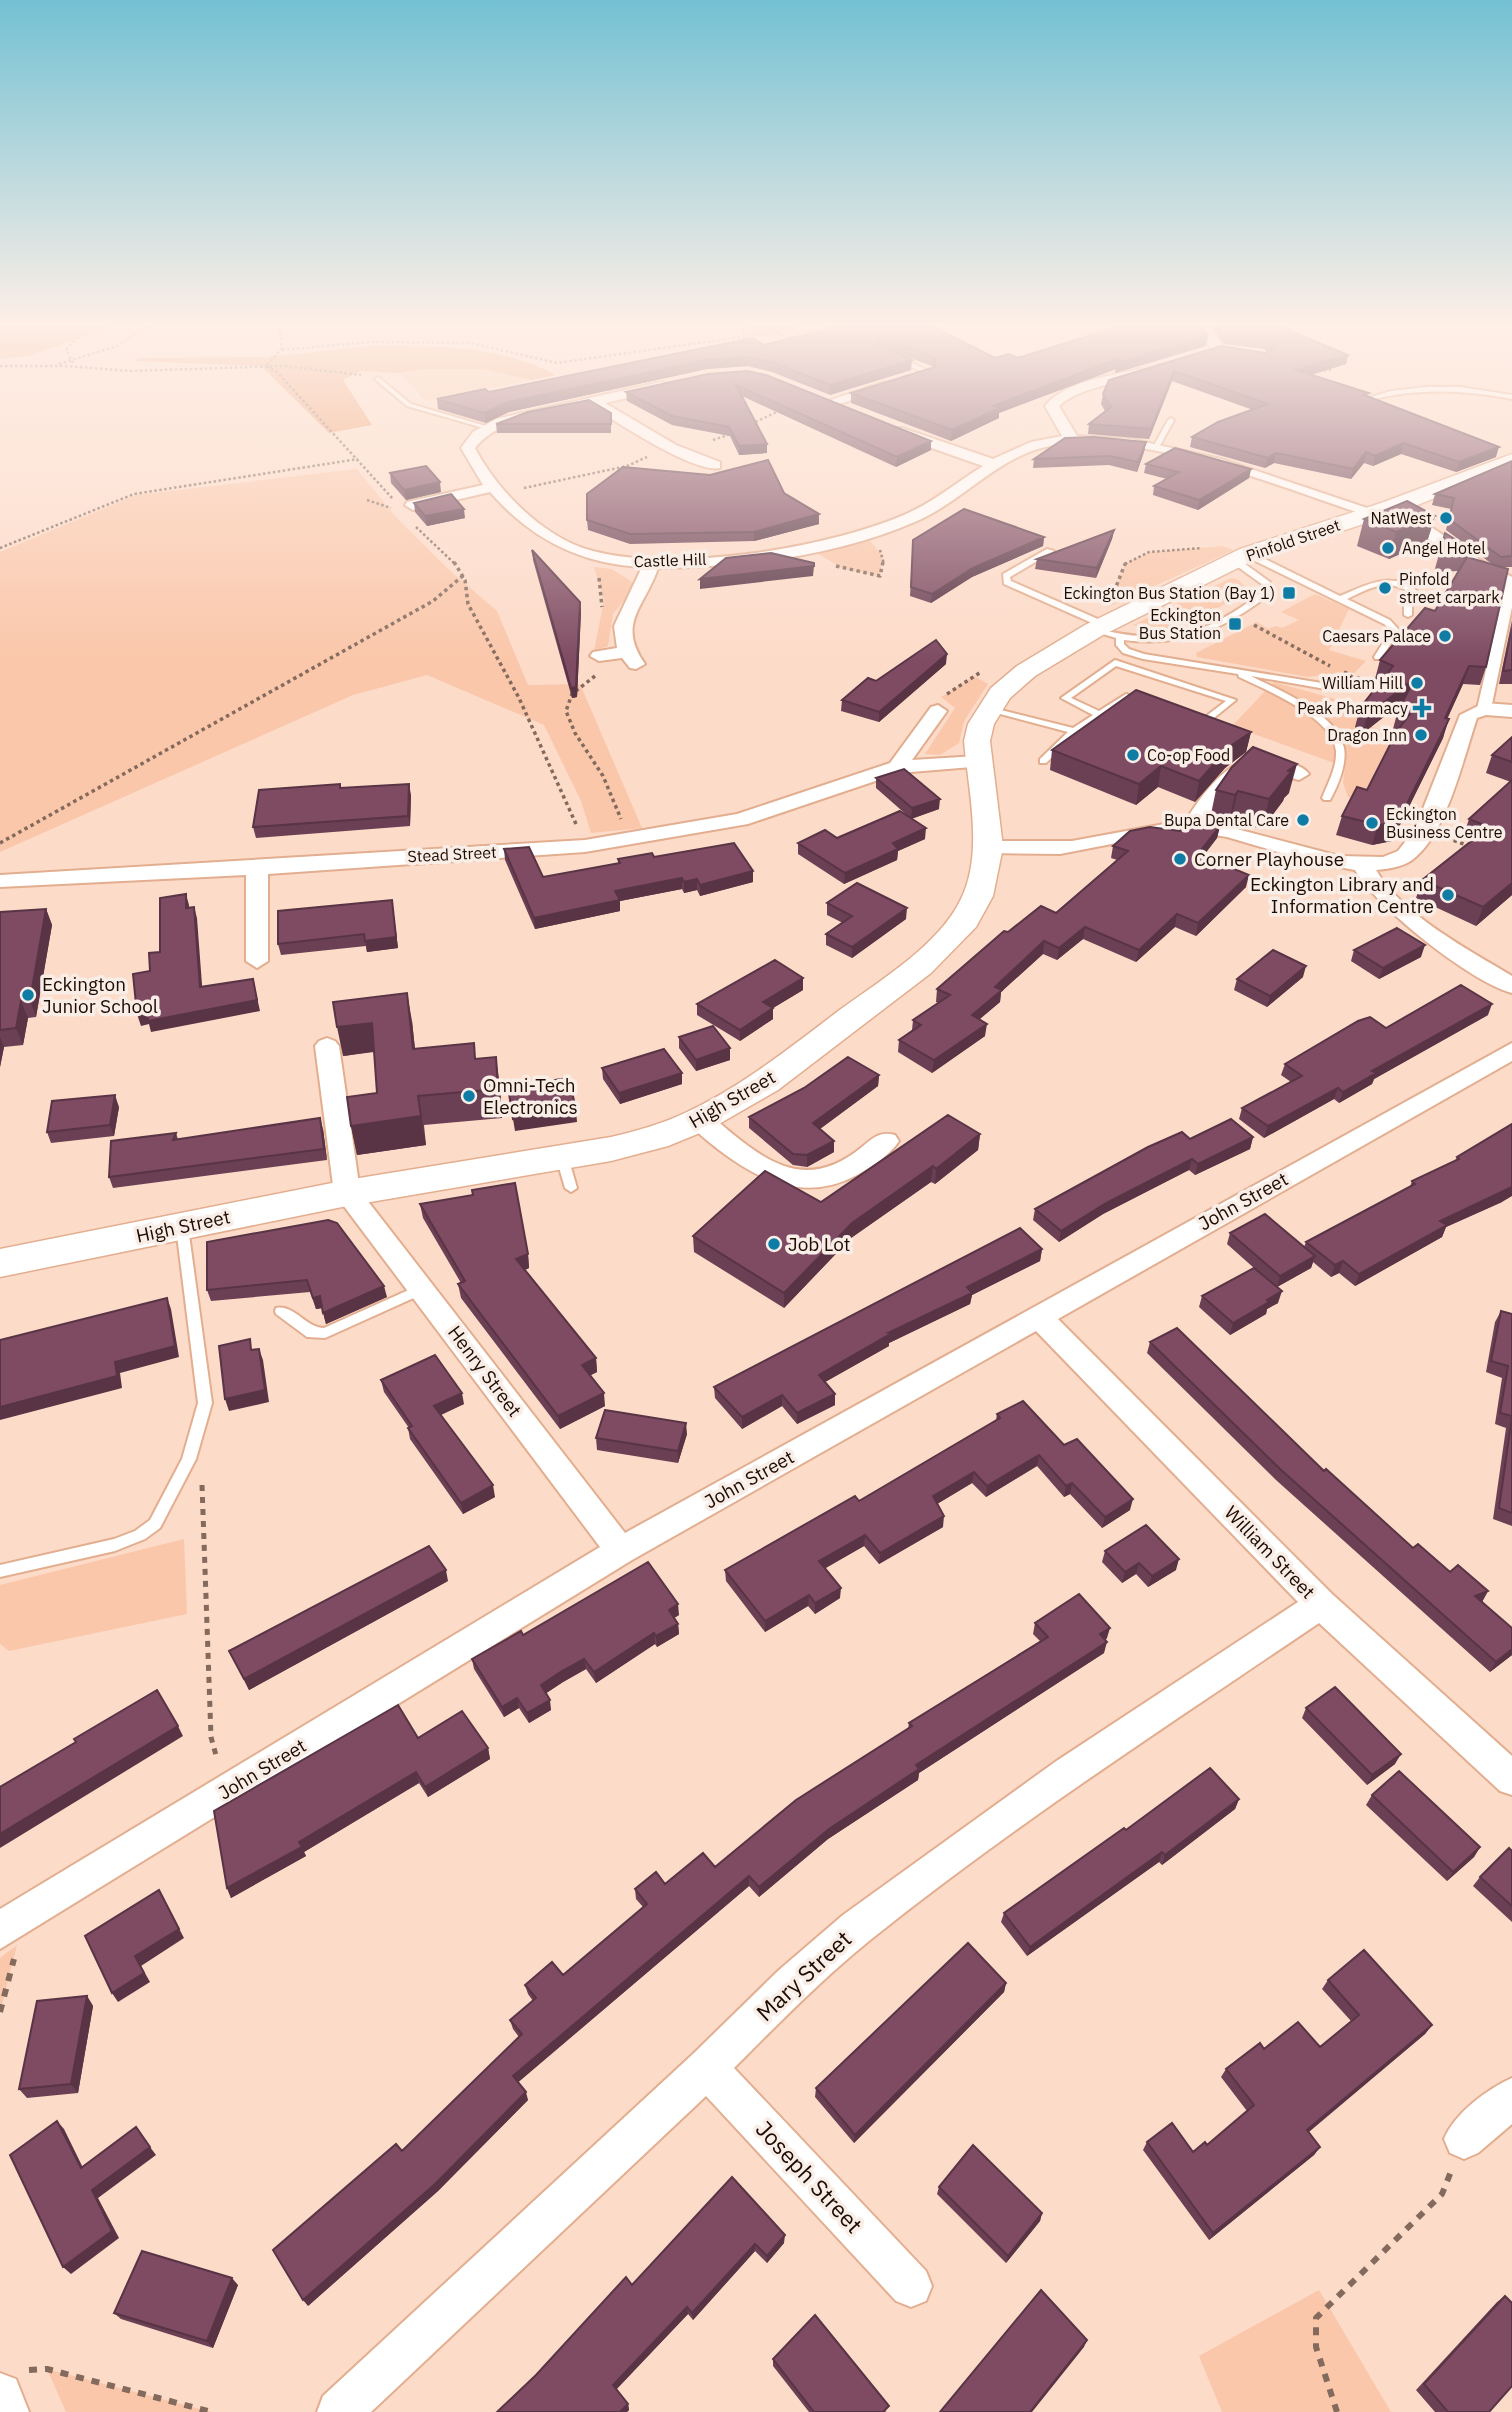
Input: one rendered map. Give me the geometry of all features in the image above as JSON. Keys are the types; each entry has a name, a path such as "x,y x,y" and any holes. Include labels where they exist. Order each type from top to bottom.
{"main road":[{"name":"Pinfold Street","path":"988,847 977,762 977,741 989,710 1000,693 1026,671 1241,557 1383,510 1512,460"},
{"name":"High Street","path":"0,1263 347,1193 566,1173 699,1120 766,1082 929,958 965,920 978,896 988,847"}],"street":[{"name":"Castle Hill","path":"479,436 471,441 468,449 479,470 494,487 555,540 587,555 652,563 775,553 868,534 926,510 1026,448 1071,439 1155,449 1383,510 1432,531 1489,575 1511,582"},
{"path":"650,436 671,448 715,465"},
{"path":"912,436 995,465"},
{"path":"1069,436 1071,439"},
{"path":"673,469 697,459"},
{"path":"413,505 494,487"},
{"path":"596,656 631,658 622,626 643,588 652,563"},
{"path":"1484,709 1511,582"},
{"path":"988,847 1080,846 1150,828 1193,825 1228,832 1314,858 1362,864 1388,862 1405,856 1425,829 1469,715 1484,709 1512,711"},
{"path":"897,767 938,711"},
{"name":"Stead Street","path":"0,881 257,868 585,846 741,820 897,767 977,762"},
{"path":"1193,825 1212,796 1228,779 1254,763 1275,764 1299,774"},
{"path":"1362,864 1366,875 1416,922 1512,986"},
{"path":"257,868 254,882 257,961"},
{"path":"327,1046 347,1193"},
{"name":"John Street","path":"0,1930 621,1551 1512,1051"},
{"path":"699,1120 743,1158 772,1172 802,1181 820,1181 838,1176 861,1164 886,1140"},
{"name":"Henry Street","path":"347,1193 621,1551"},
{"name":"William Street","path":"1038,1316 1321,1604 1506,1764"},
{"name":"Mary Street","path":"339,2412 708,2068 792,1983 856,1927 1067,1774 1321,1604"},
{"name":"Joseph Street","path":"708,2068 911,2286"},
{"path":"1464,2139 1512,2098"},
{"path":"7,2412 12,2382"}],"lane":[{"path":"1155,449 1162,436"},
{"path":"1050,551 1006,576 1007,582 1107,629 1126,652 1331,687"},
{"path":"1241,557 1343,598 1379,616 1395,630 1378,657"},
{"name":"Pinfold Street","path":"1107,629 1172,641 1234,616 1267,592 1267,584 1241,557"},
{"path":"1343,598 1385,581 1401,581 1413,591 1408,601 1408,615"},
{"path":"1098,714 1065,698 1115,663 1232,700 1201,724 1189,719"},
{"path":"1232,670 1311,712 1335,736 1340,747 1335,777 1326,798"},
{"path":"1043,761 1073,731 1126,697 1151,706"},
{"path":"989,710 1073,731"},
{"path":"0,1571 115,1545 155,1524 189,1459 205,1403 182,1227"},
{"path":"281,1311 312,1333 325,1333 422,1289"}],"path":[{"path":"336,436 394,500 413,505 408,517 412,523 466,574 468,604 525,710 585,846"},
{"path":"0,548 134,494 341,464 358,459"},
{"path":"367,500 386,508"},
{"path":"1107,629 1108,607 1125,564 1149,552 1223,546 1241,557"},
{"path":"587,555 600,582 604,600 596,674 592,681 572,694 566,711 575,733 603,776 630,839"},
{"path":"0,844 433,601 466,574"},
{"path":"1234,616 1332,667"},
{"path":"1331,687 1384,689 1341,671"},
{"path":"1425,829 1475,848"},
{"path":"199,1427 211,1737 226,1790"},
{"path":"1337,2412 1317,2347 1316,2318 1443,2194 1464,2139"},
{"path":"12,2382 47,2369 212,2412"}],"shaded area":[{"path":"357,469 395,516 447,568 497,611 528,685 580,684 642,828 591,833 581,801 544,725 427,675 353,695 0,852 0,552 136,495"},
{"path":"870,541 883,556 880,576 843,569 817,553"},
{"path":"1223,546 1234,550 1108,607 1125,564 1149,552"},
{"path":"594,567 612,569 635,584 635,587 613,614 608,646 594,651 604,600"},
{"path":"1231,578 1239,580 1245,587 1240,596 1202,616 1161,629 1133,625"},
{"path":"1315,594 1349,609 1329,650 1366,661 1352,675 1384,689 1366,688 1330,674 1308,677 1197,657 1196,653 1257,622 1268,629 1276,626 1282,628 1299,620 1281,612"},
{"path":"974,676 988,684 964,721 959,743 940,755 925,754 955,708 941,697"},
{"path":"1274,682 1349,703 1347,708 1359,712 1356,721 1392,734 1385,758 1363,802 1348,797 1343,783 1345,767 1232,726"},
{"path":"184,1539 187,1614 9,1651 0,1644 0,1585"},
{"path":"17,1945 0,2012 0,1958"},
{"path":"1319,2290 1391,2412 1222,2412 1199,2356"},
{"path":"47,2369 212,2412 66,2412"}],"building":[{"path":"734,436 763,436 767,444 739,446"},
{"path":"849,436 917,436 931,441 897,457"},
{"path":"1469,436 1499,447 1459,462 1403,443 1375,456 1366,452 1353,469 1276,453 1268,458 1192,437"},
{"path":"1094,437 1146,442 1138,462 1110,456 1034,459 1065,438"},
{"path":"1175,448 1251,469 1199,500 1154,486 1179,472 1146,464"},
{"path":"768,460 784,493 819,514 754,532 630,534 587,520 587,494 623,467 710,475"},
{"path":"1512,461 1512,556 1501,557 1449,519 1454,498 1435,494"},
{"path":"426,466 440,482 404,490 390,473"},
{"path":"451,494 464,509 425,516 414,503"},
{"path":"1407,501 1435,516 1396,532 1364,519"},
{"path":"964,509 1044,537 973,568 932,594 911,587 913,540"},
{"path":"1114,530 1097,568 1037,559"},
{"path":"1445,533 1474,551 1440,553"},
{"path":"532,550 580,602 576,687 571,688"},
{"path":"771,553 814,563 814,566 700,579 726,558"},
{"path":"1467,557 1508,569 1486,667 1469,666 1445,718 1449,719 1398,822 1378,825 1342,816 1357,787 1367,790 1397,731 1410,714 1398,710 1416,677 1367,716 1360,708 1393,666 1380,660 1425,608 1435,611"},
{"path":"1512,628 1512,670 1503,671"},
{"path":"936,640 947,654 879,712 842,700 868,678 876,681"},
{"path":"1136,690 1251,732 1229,747 1199,781 1161,766 1139,784 1052,750"},
{"path":"1512,737 1512,762 1492,755"},
{"path":"1253,747 1297,764 1288,771 1291,772 1269,799 1238,791 1235,795 1216,790 1232,767"},
{"path":"904,769 940,799 912,808 876,778"},
{"path":"1512,780 1512,883 1483,907 1422,880 1489,827 1469,819"},
{"path":"340,784 340,788 409,784 408,816 253,827 259,790"},
{"path":"900,811 926,828 893,843 898,849 845,873 798,843 825,830 837,838"},
{"path":"1198,822 1220,826 1198,854 1249,875 1198,923 1177,914 1139,950 1085,927 1059,948 1044,941 995,987 1002,990 972,1015 987,1024 934,1060 899,1040 921,1025 913,1020 950,995 937,989 1004,931 1008,932 1041,906 1056,913 1128,851 1113,846 1130,831 1150,827 1180,831 1184,823"},
{"path":"734,843 753,871 700,885 697,879 684,882 682,878 615,891 620,900 534,918 504,849 529,847 543,877 620,863 618,859 652,853 654,857"},
{"path":"857,883 907,908 852,947 826,934 852,916 827,903"},
{"path":"186,894 186,908 194,907 200,987 253,979 257,1000 148,1021 147,1012 137,1014 133,974 150,971 149,953 160,952 160,898"},
{"path":"392,900 396,937 365,941 364,934 278,944 278,911"},
{"name":"Eckington Junior School","path":"46,909 30,1000 21,1001 16,1028 0,1030 0,912"},
{"path":"1397,928 1425,945 1383,968 1354,950"},
{"path":"1273,950 1306,966 1270,996 1237,979"},
{"path":"775,960 803,978 763,1002 773,1008 740,1030 697,1004"},
{"path":"1461,985 1492,1004 1372,1071 1376,1073 1343,1092 1338,1088 1268,1126 1242,1108 1302,1076 1285,1064 1358,1021 1370,1017 1386,1028"},
{"path":"407,993 413,1049 474,1043 475,1059 496,1057 498,1089 418,1096 421,1116 351,1126 347,1097 377,1093 372,1023 337,1027 333,1002"},
{"path":"713,1026 730,1048 696,1060 679,1037"},
{"path":"664,1049 682,1073 619,1093 602,1068"},
{"path":"848,1057 879,1075 813,1123 834,1141 807,1155 793,1154 749,1117 804,1088"},
{"path":"569,1078 576,1110 513,1119 508,1087"},
{"path":"115,1095 110,1125 47,1132 52,1101"},
{"path":"948,1115 980,1134 936,1169 933,1166 852,1223 784,1293 693,1236 765,1171 821,1202"},
{"path":"320,1118 324,1149 109,1177 111,1141 176,1133 173,1140"},
{"path":"1231,1119 1253,1137 1198,1164 1192,1159 1106,1203 1061,1231 1035,1209 1148,1147 1182,1132 1190,1139"},
{"path":"1512,1124 1512,1187 1440,1221 1447,1225 1359,1274 1343,1261 1335,1265 1306,1242 1415,1184 1412,1181 1459,1159 1457,1157"},
{"path":"515,1183 528,1254 516,1259 596,1358 582,1365 604,1393 558,1416 458,1284 465,1281 420,1204 473,1195 472,1190"},
{"path":"1265,1214 1315,1256 1280,1276 1230,1233"},
{"path":"328,1220 337,1223 384,1286 323,1313 320,1296 313,1298 307,1280 207,1290 207,1242"},
{"path":"1020,1228 1042,1249 967,1287 972,1293 888,1333 890,1334 819,1375 835,1394 797,1413 782,1395 742,1417 714,1387"},
{"path":"1254,1268 1282,1291 1267,1300 1269,1302 1233,1323 1202,1296"},
{"path":"167,1298 175,1346 115,1362 117,1376 0,1407 0,1340"},
{"path":"1501,1311 1512,1314 1512,1416 1500,1413 1508,1366 1491,1361"},
{"path":"1177,1328 1324,1471 1326,1469 1413,1548 1418,1544 1450,1572 1458,1565 1488,1591 1475,1596 1512,1628 1512,1649 1496,1662 1280,1469 1150,1342"},
{"path":"250,1339 251,1350 259,1349 265,1390 225,1399 219,1346"},
{"path":"435,1355 462,1393 434,1406 493,1485 461,1503 408,1428 412,1426 381,1380"},
{"path":"1023,1401 1064,1445 1077,1439 1133,1499 1105,1517 1072,1483 1066,1486 1039,1455 987,1486 974,1472 933,1496 944,1516 880,1553 865,1535 819,1561 841,1588 815,1603 809,1595 765,1621 725,1570 855,1496 859,1501 1000,1418 997,1414"},
{"path":"605,1410 686,1423 678,1451 596,1438"},
{"path":"1512,1416 1512,1513 1499,1508"},
{"path":"1146,1525 1179,1559 1152,1576 1139,1563 1125,1572 1105,1551"},
{"path":"429,1546 446,1570 244,1679 229,1651"},
{"path":"648,1562 678,1604 669,1610 678,1624 656,1636 654,1633 594,1672 584,1659 562,1671 541,1685 550,1700 527,1713 517,1698 502,1707 472,1659 521,1631 523,1635"},
{"path":"1079,1594 1110,1628 1100,1634 1107,1642 916,1765 919,1769 829,1829 759,1887 749,1876 513,2076 526,2092 435,2184 303,2300 273,2250 396,2144 402,2151 522,2034 510,2020 536,1998 525,1985 552,1962 563,1975 647,1904 635,1889 656,1872 665,1884 703,1853 715,1867 796,1800 912,1726 909,1723 1048,1637 1035,1623"},
{"path":"1335,1687 1401,1754 1372,1775 1306,1708"},
{"path":"157,1690 178,1726 0,1834 0,1787"},
{"path":"398,1705 418,1738 462,1711 488,1748 425,1787 416,1772 299,1842 302,1847 227,1888 214,1811"},
{"path":"1210,1768 1239,1799 1165,1855 1162,1852 1030,1947 1004,1913 1124,1828 1126,1830"},
{"path":"1399,1771 1480,1847 1453,1872 1372,1795"},
{"path":"1509,1848 1512,1851 1512,1906 1480,1877"},
{"path":"159,1890 179,1929 135,1956 144,1973 112,1993 85,1936"},
{"path":"968,1943 1006,1983 855,2135 816,2088"},
{"path":"1364,1950 1432,2025 1307,2130 1320,2147 1213,2233 1147,2142 1172,2123 1193,2152 1205,2142 1207,2145 1254,2105 1226,2069 1260,2043 1264,2049 1298,2022 1320,2047 1359,2015 1328,1980"},
{"path":"87,1996 71,2084 19,2089 37,2001"},
{"path":"57,2121 81,2168 136,2127 150,2147 92,2190 112,2231 63,2267 10,2155"},
{"path":"973,2145 1042,2213 1008,2256 939,2187"},
{"path":"732,2177 785,2235 767,2256 755,2244 692,2313 687,2307 613,2385 628,2404 620,2412 497,2412 536,2375 626,2277 632,2285"},
{"path":"142,2251 232,2278 207,2341 114,2313"},
{"path":"1041,2290 1087,2340 1030,2412 940,2412"},
{"path":"1505,2296 1512,2303 1512,2386 1489,2412 1448,2412 1424,2384"},
{"path":"815,2315 889,2406 883,2412 814,2412 773,2359"}],"place":[{"name":"NatWest","path":"1446,518"},
{"name":"Angel Hotel","path":"1388,548"},
{"name":"Pinfold street carpark","path":"1385,588"},
{"name":"Eckington Bus Station (Bay 1)","path":"1289,593"},
{"name":"Eckington Bus Station","path":"1235,624"},
{"name":"Caesars Palace","path":"1445,636"},
{"name":"William Hill","path":"1417,683"},
{"name":"Peak Pharmacy","path":"1422,708"},
{"name":"Dragon Inn","path":"1421,735"},
{"name":"Co-op Food","path":"1133,755"},
{"name":"Bupa Dental Care","path":"1303,820"},
{"name":"Eckington Business Centre","path":"1372,823"},
{"name":"Corner Playhouse","path":"1180,859"},
{"name":"Eckington Library and Information Centre","path":"1448,895"},
{"name":"Eckington Junior School","path":"28,995"},
{"name":"Omni-Tech Electronics","path":"469,1096"},
{"name":"Job Lot","path":"774,1244"}]}
